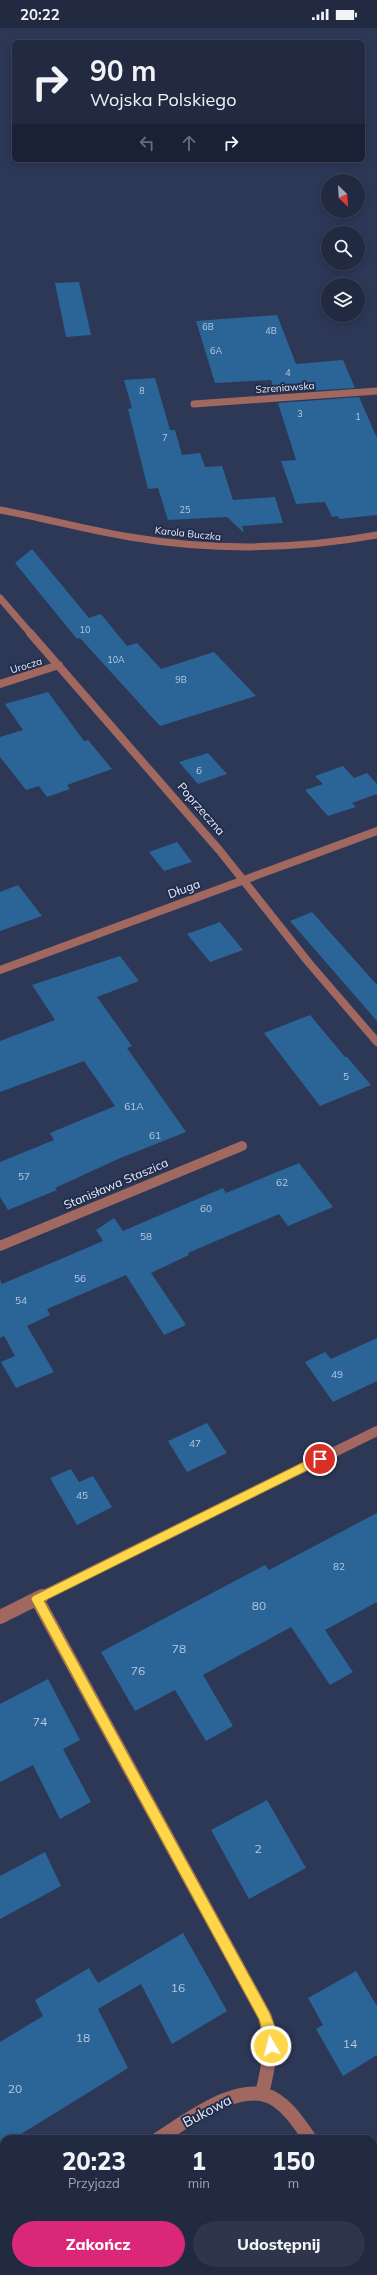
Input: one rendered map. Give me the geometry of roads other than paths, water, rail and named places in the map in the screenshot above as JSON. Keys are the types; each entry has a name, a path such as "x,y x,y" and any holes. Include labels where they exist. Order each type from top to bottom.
{"street":[{"name":"Szreniawska","path":"194,404 377,391"},
{"name":"Karola Buczka","path":"0,510 132,537 227,547 307,545 377,535"},
{"name":"Poprzeczna","path":"0,598 220,850 309,963 377,1042"},
{"name":"Urocza","path":"0,684 59,665"},
{"name":"Długa","path":"0,970 243,879 377,831"},
{"name":"Stanisława Staszica","path":"0,1246 242,1146"},
{"path":"0,1617 377,1431"},
{"path":"37,1599 265,2017 271,2035 271,2057 262,2093"},
{"name":"Bukowa","path":"165,2135 224,2099 246,2092 262,2093 285,2104 301,2122 308,2135"}]}
